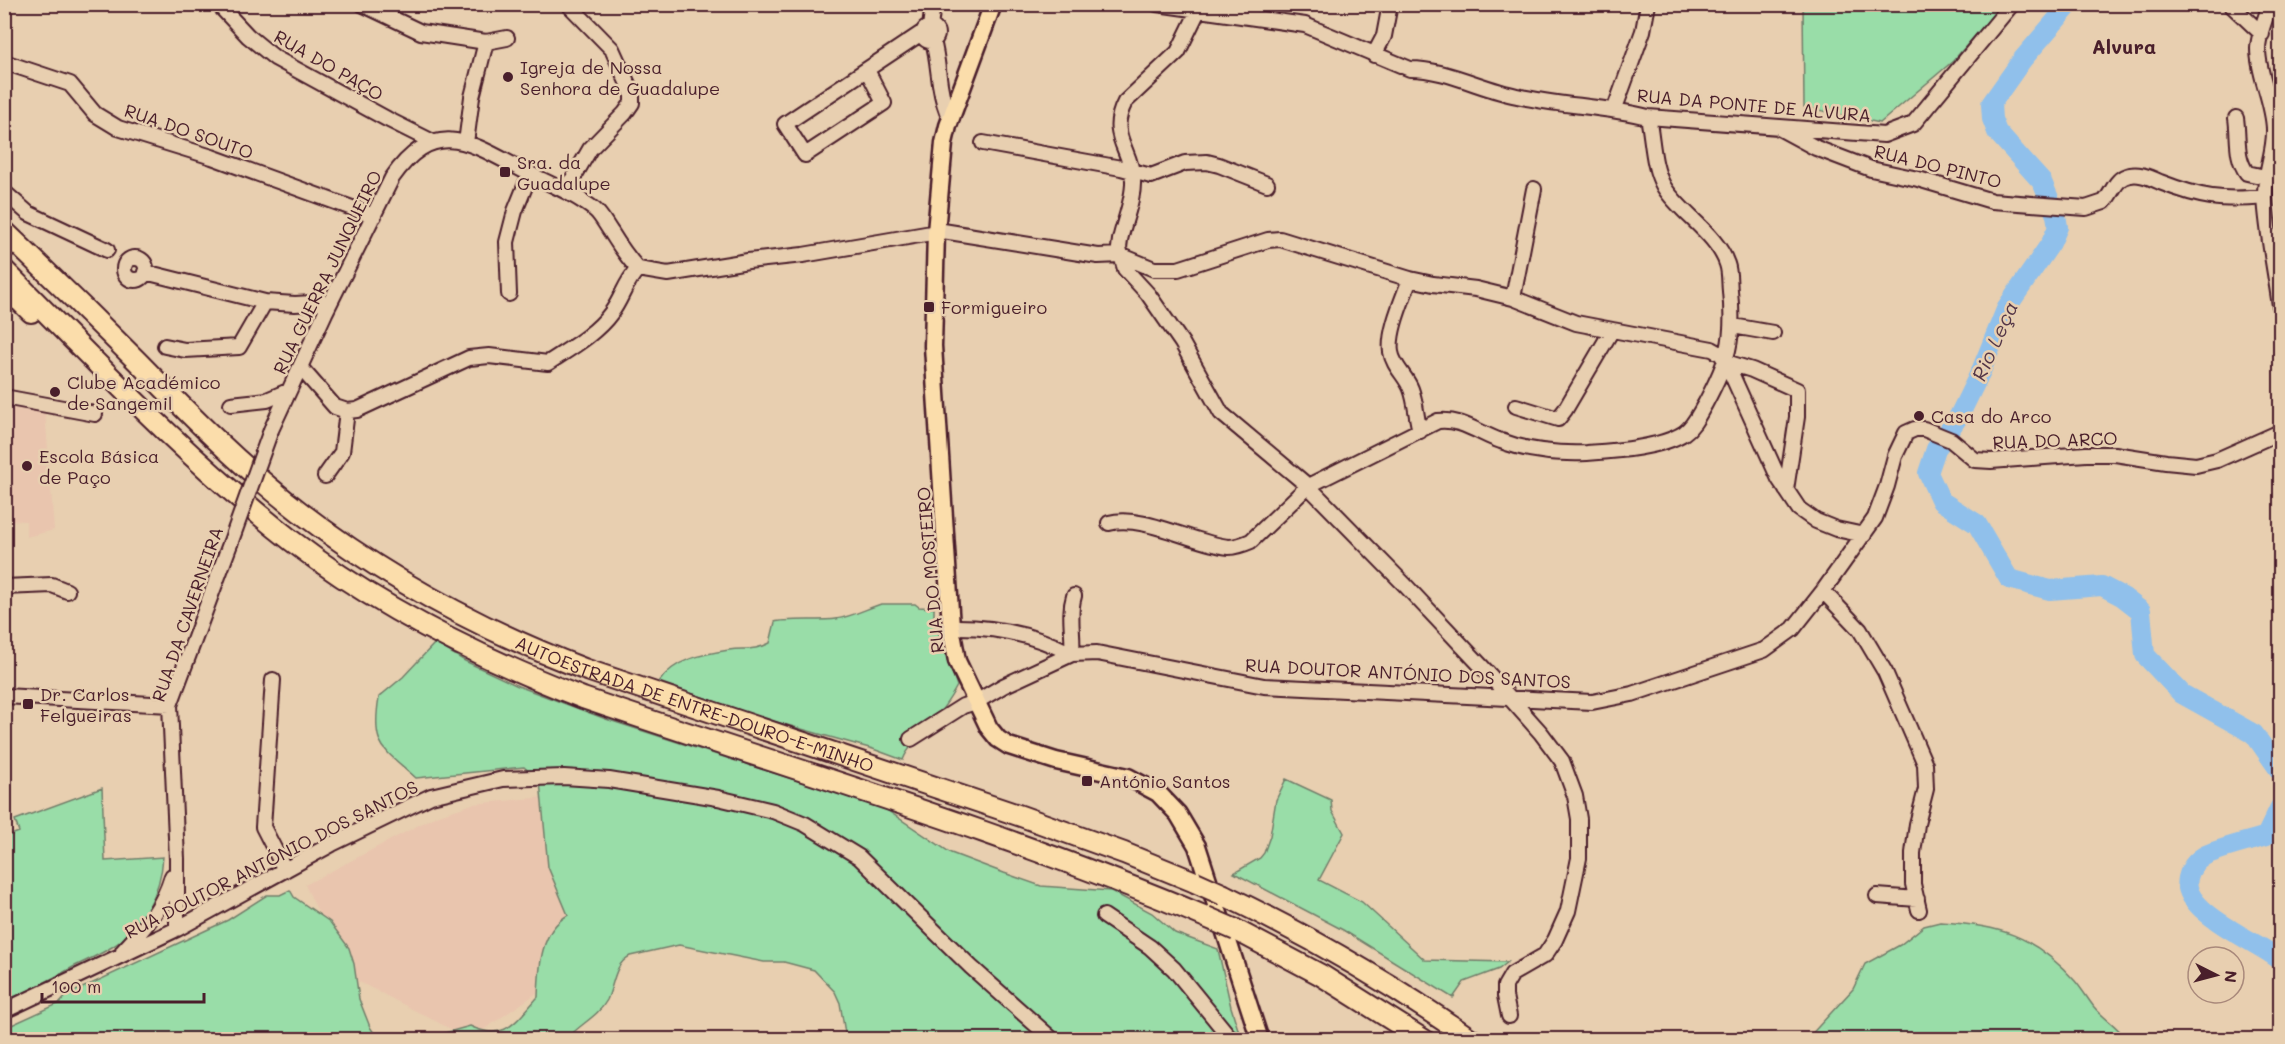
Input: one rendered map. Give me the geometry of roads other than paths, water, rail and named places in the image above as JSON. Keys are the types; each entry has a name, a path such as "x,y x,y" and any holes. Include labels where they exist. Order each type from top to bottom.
{"highway":[{"name":"AUTOESTRADA DE ENTRE-DOURO-E-MINHO","path":"4,231 203,429 276,493 352,550 443,606 524,645 584,669 1041,823 1195,882 1332,951 1417,1002 1472,1040"},
{"name":"AUTOESTRADA DE ENTRE-DOURO-E-MINHO","path":"4,270 145,410 260,515 339,574 442,636 522,674 583,698 1019,844 1122,882 1236,930 1321,975 1424,1040"},
{"path":"4,292 20,301 67,346 79,344"}],"main road":[{"name":"RUA DO MOSTEIRO","path":"993,4 960,91 944,143 936,232 933,346 951,627 957,661 989,728 998,739 1009,746 1056,761 1128,777 1158,793 1178,814 1197,846 1260,1040"}],"street":[{"name":"RUA DO PAÇO","path":"218,4 248,36 275,57 377,114 433,142"},
{"path":"362,4 420,32 486,42 507,38"},
{"path":"562,189 572,180 590,149 625,113 632,103 633,93 612,49 568,4"},
{"path":"933,4 929,33 938,60 940,94 946,112 952,114"},
{"name":"RUA DA PONTE DE ALVURA","path":"1156,4 1305,25 1410,69 1440,74 1516,96 1615,108 1648,117 1884,135 1913,124 2012,4"},
{"path":"1374,55 1384,36 1390,4"},
{"path":"1615,108 1643,31 1648,4"},
{"path":"2230,4 2262,34"},
{"path":"2270,4 2258,48 2263,76 2273,108 2272,156 2265,177 2265,197 2280,306"},
{"path":"1198,11 1178,52 1125,102 1120,111 1119,135 1132,171 1132,189 1120,240 1120,255 1125,269 1148,294 1182,343 1221,413 1308,486 1406,586 1486,670 1541,733 1562,761 1575,796 1579,819 1579,858 1568,911 1545,955 1512,975 1505,986 1509,1016"},
{"path":"867,70 884,104 805,155 785,124 867,70 929,33"},
{"path":"466,143 472,97 486,42"},
{"name":"RUA DO SOUTO","path":"4,62 70,84 96,114 118,128 212,157 374,216"},
{"path":"939,76 960,91"},
{"path":"1109,523 1118,521 1161,528 1228,547 1240,546 1251,541 1308,486 1438,421 1447,420 1466,425 1502,442 1533,449 1587,453 1645,446 1674,438 1685,432 1694,424 1726,362 1733,326 1728,266 1721,251 1665,188 1656,168 1648,117"},
{"path":"2236,118 2239,135 2238,155 2242,166 2247,173 2265,177"},
{"name":"RUA DO PINTO","path":"1773,125 1816,148 1871,169 1918,179 1992,201 2086,207 2104,202 2117,183 2125,177 2142,175 2191,194 2218,199 2265,197"},
{"path":"433,142 450,140 466,143 499,156 562,189 597,211 626,256 638,269 668,274 803,255 943,231 1098,256 1120,255 1154,269 1178,269 1268,240 1280,239 1410,279 1476,289 1513,298 1576,323 1712,349 1726,362 1779,479 1799,508 1816,521 1836,530 1864,535"},
{"name":"RUA GUERRA JUNQUEIRO","path":"231,404 267,400 288,391 392,178 412,154 433,142"},
{"path":"983,143 1151,176 1185,163 1207,162 1267,184"},
{"path":"509,294 507,242 515,211 530,174"},
{"path":"1513,298 1534,189"},
{"path":"4,192 28,213 107,250"},
{"path":"300,367 334,407 347,411 357,410 469,358 489,356 548,363 601,325 612,312 631,276 638,269"},
{"path":"145,272 265,302 295,304 330,302"},
{"path":"1410,279 1399,308 1390,351 1412,391 1420,431"},
{"path":"165,346 184,350 239,347 265,302"},
{"path":"1733,326 1773,333"},
{"path":"1516,406 1558,419 1612,330"},
{"path":"1726,362 1752,370 1797,390 1797,417 1786,490"},
{"name":"RUA DA CAVERNEIRA","path":"177,929 177,859 170,705 271,430 288,391"},
{"path":"4,397 95,414"},
{"path":"325,476 342,452 347,411"},
{"name":"RUA DO ARCO","path":"1823,591 1875,518 1895,456 1906,433 1915,429 1924,429 1951,440 1975,460 2115,454 2196,465 2217,460 2280,432"},
{"path":"4,587 52,585 67,591"},
{"path":"1823,591 1860,630 1880,663 1925,764 1926,789 1917,824 1913,853 1913,884 1918,904 1877,896"},
{"name":"RUA DOUTOR ANTÓNIO DOS SANTOS","path":"911,739 963,706 976,702 1003,686 1072,654 1097,653 1264,686 1592,702 1632,694 1764,650 1793,629 1823,591"},
{"path":"951,627 978,626 1014,633 1052,644 1072,654 1070,608 1074,596"},
{"path":"273,680 262,826 285,870"},
{"path":"4,696 170,705"},
{"name":"RUA DOUTOR ANTÓNIO DOS SANTOS","path":"4,1011 177,929 332,844 431,796 503,779 564,777 609,780 729,801 773,811 806,824 859,857 971,967 1053,1040"},
{"name":"RUA DA CAVERNEIRA","path":"115,959 150,922 168,890 177,859"},
{"path":"1104,916 1150,947 1166,962 1232,1040"}],"waterway":[{"name":"Rio Leça","path":"2070,4 2022,60 1991,104 1992,119 1997,132 2042,182 2056,215 2058,227 2051,243 2007,307 1981,371 1959,416 1936,449 1928,473 1941,501 1977,524 2009,579 2050,590 2102,586 2123,597 2141,611 2145,655 2182,694 2254,734 2280,771"},
{"name":"Rio Leça","path":"2280,807 2266,836 2204,856 2198,860 2188,878 2189,891 2196,903 2208,914 2280,960"}],"place":[{"name":"Igreja de Nossa Senhora de Guadalupe","path":"508,77"},
{"name":"Sra. da Guadalupe","path":"505,172"},
{"name":"Formigueiro","path":"929,307"},
{"name":"Clube Académico de Sangemil","path":"55,392"},
{"name":"Casa do Arco","path":"1919,416"},
{"name":"Escola Básica de Paço","path":"27,466"},
{"name":"Dr. Carlos Felgueiras","path":"28,704"},
{"name":"António Santos","path":"1087,781"}],"district":[{"name":"Alvura","path":"2124,46"}]}
